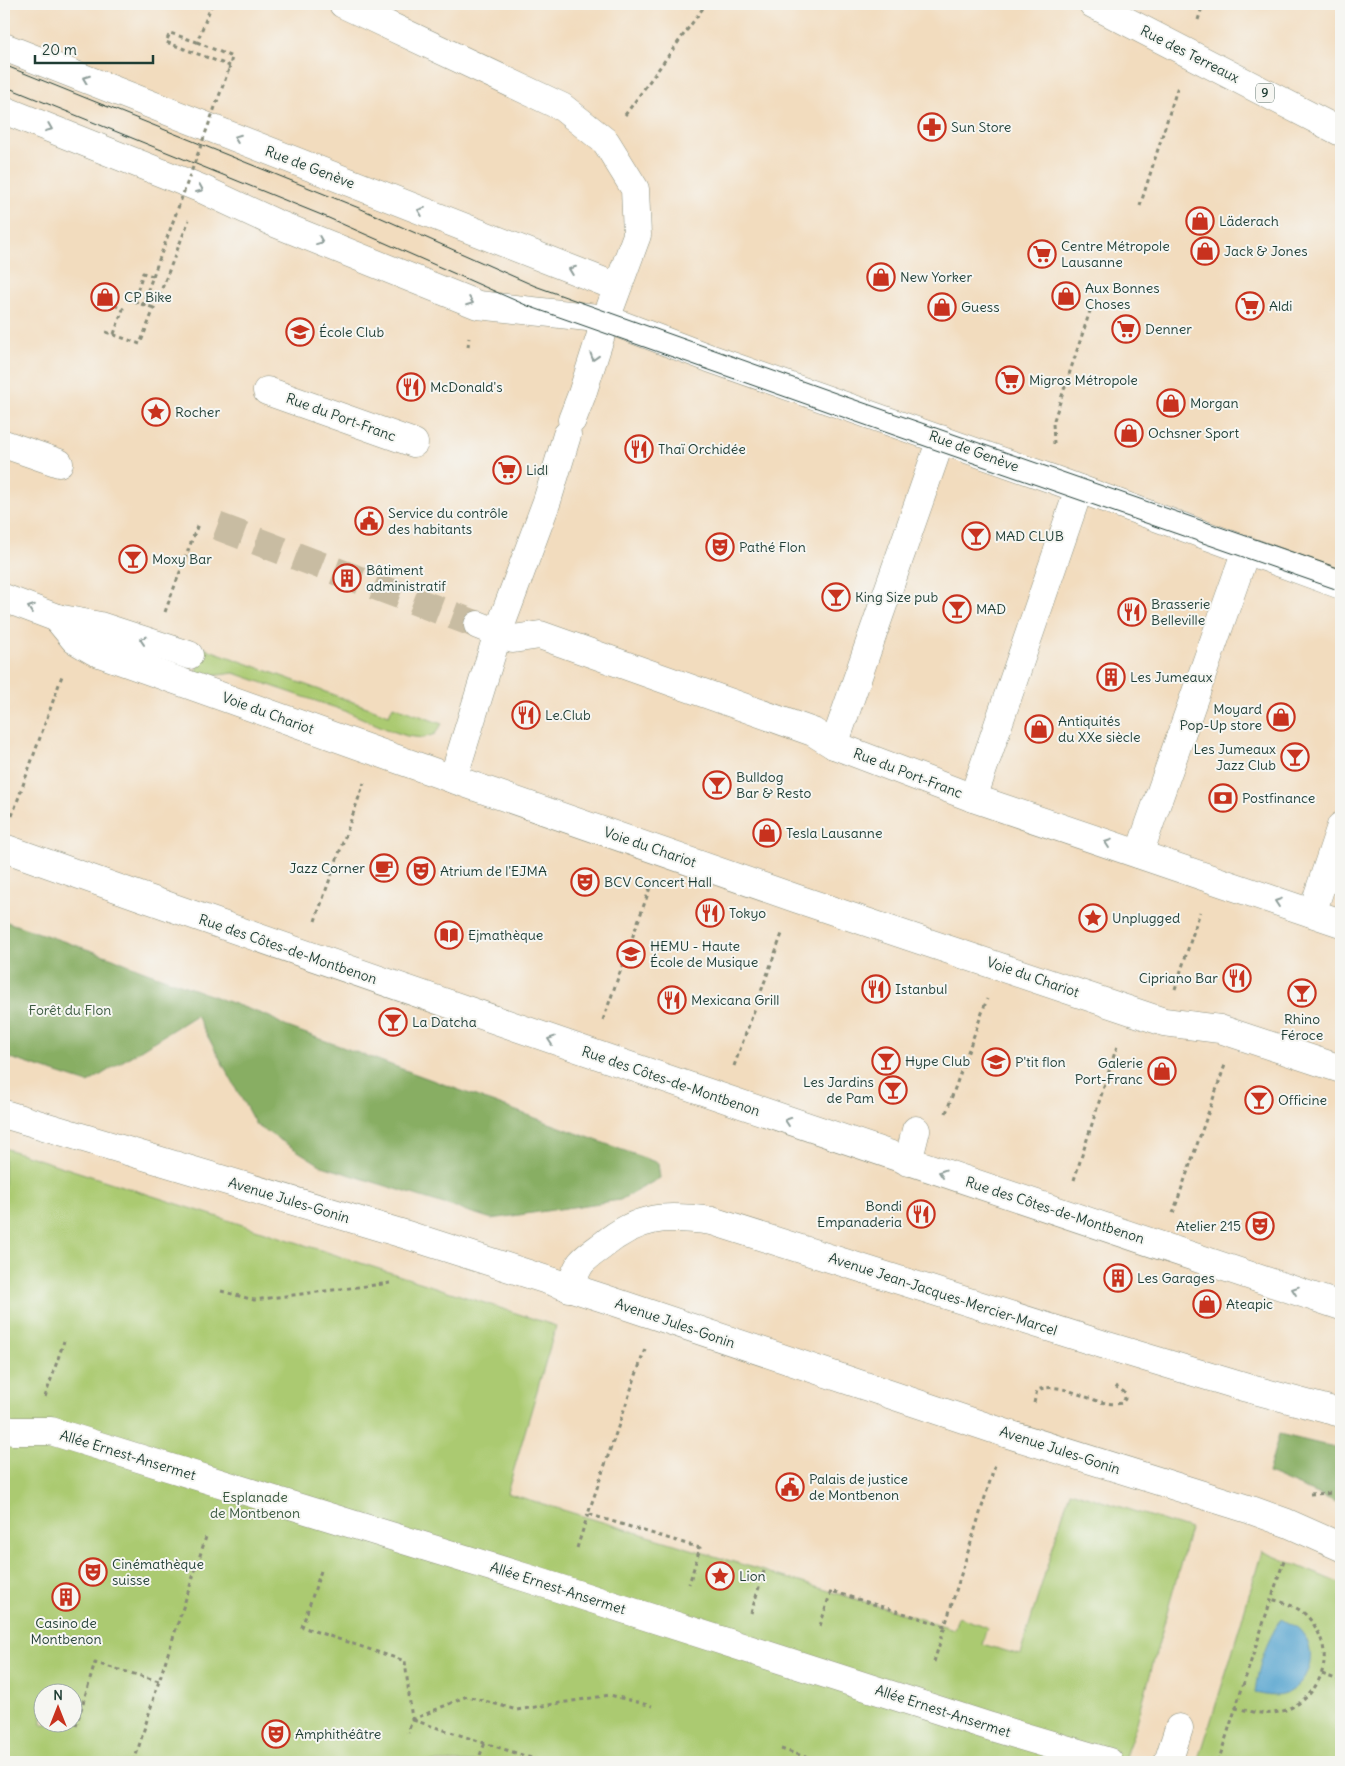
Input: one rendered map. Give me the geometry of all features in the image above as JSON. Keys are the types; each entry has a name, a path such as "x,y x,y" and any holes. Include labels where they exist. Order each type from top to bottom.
{"street":[{"path":"343,4 562,107 606,142 634,189 637,235 617,287 582,394 539,497 488,629 452,779"},
{"name":"Rue des Terreaux","path":"1093,4 1341,132"},
{"name":"Rue de Genève","path":"4,46 617,287"},
{"name":"Rue de Genève","path":"4,110 202,189 275,223 478,305 606,319 709,358 941,439 1341,585"},
{"name":"Rue du Port-Franc","path":"267,391 414,443"},
{"path":"834,745 941,439"},
{"path":"4,444 59,463"},
{"path":"973,798 1079,489"},
{"path":"1139,854 1246,550"},
{"path":"4,598 57,618 100,626 189,655"},
{"name":"Voie du Chariot","path":"57,618 75,640 94,652 452,779 795,898 1164,1022 1220,1029 1341,1069"},
{"name":"Rue du Port-Franc","path":"488,629 513,639 540,635 812,732 834,745 973,798 1341,923"},
{"path":"1312,913 1341,826"},
{"name":"Rue des Côtes-de-Montbenon","path":"4,848 309,957 591,1054 1341,1306"},
{"name":"Avenue Jules-Gonin","path":"4,1114 407,1235 1005,1433 1251,1510 1287,1523 1341,1547"},
{"path":"908,1162 916,1130"},
{"name":"Avenue Jean-Jacques-Mercier-Marcel","path":"569,1288 581,1263 613,1236 634,1225 651,1219 677,1217 712,1221 1108,1346 1247,1388 1341,1413"},
{"name":"Allée Ernest-Ansermet","path":"4,1429 12,1432 51,1431 530,1579 988,1726 1109,1762"},
{"path":"1168,1762 1179,1728"}],"path":[{"path":"197,42 212,4"},
{"path":"625,115 706,4"},
{"path":"154,309 142,306 229,67 232,57 170,33 166,42 229,67"},
{"path":"1140,206 1188,53"},
{"path":"106,332 140,344 202,189"},
{"path":"153,276 144,273 134,301 154,309"},
{"path":"114,334 123,309 116,306"},
{"path":"1053,423 1091,308"},
{"path":"163,619 198,524"},
{"path":"10,822 75,640"},
{"path":"309,957 376,751"},
{"path":"591,1054 662,851"},
{"path":"733,1069 795,898"},
{"path":"1164,1022 1192,934"},
{"path":"944,1119 999,965"},
{"path":"1073,1183 1129,1009"},
{"path":"1171,1217 1236,1034"},
{"path":"221,1291 254,1300 390,1283"},
{"path":"577,1548 656,1316"},
{"path":"44,1400 64,1341"},
{"path":"1034,1403 1037,1390 1045,1387 1066,1390 1109,1404 1122,1403 1125,1400 1124,1392 1113,1384"},
{"path":"934,1662 1005,1433"},
{"path":"1306,1494 1341,1493"},
{"path":"588,1514 700,1548 689,1584"},
{"path":"134,1762 206,1537"},
{"path":"1218,1762 1286,1555"},
{"path":"320,1571 302,1627 405,1661 412,1720 408,1733"},
{"path":"751,1613 764,1571"},
{"path":"820,1626 831,1591 944,1626"},
{"path":"1235,1708 1272,1713 1294,1708 1311,1694 1322,1674 1324,1652 1318,1631 1304,1614 1285,1603 1271,1598"},
{"path":"82,1706 95,1662 159,1681"},
{"path":"1322,1674 1341,1681"},
{"path":"412,1720 467,1696 516,1710 610,1695 652,1706"},
{"path":"412,1720 544,1762"},
{"path":"480,1755 484,1743"},
{"path":"780,1749 821,1762"}],"green space":[{"path":"204,648 389,715 393,706 442,724 435,734 423,738 407,736 348,712 234,673 211,676 195,674"},
{"name":"Forêt du Flon","path":"4,921 113,958 270,1017 285,1026 658,1163 660,1178 620,1200 492,1219 322,1166 256,1125 196,1015 88,1083 4,1056"},
{"name":"Esplanade de Montbenon","path":"4,1148 556,1326 507,1493 954,1629 958,1617 987,1627 982,1644 1020,1655 1070,1491 1190,1529 1136,1726 1123,1762 4,1762"},
{"path":"1279,1434 1341,1449 1341,1504 1268,1473"},
{"path":"1262,1551 1341,1584 1341,1762 1198,1762"}],"water":[{"path":"1281,1619 1299,1629 1308,1642 1310,1661 1308,1670 1298,1685 1282,1695 1275,1696 1255,1693 1258,1673 1264,1654 1271,1636"}],"tunnel":[{"path":"217,526 478,625"}],"tram line":[{"path":"4,65 359,208 535,286 1341,569"},
{"path":"4,86 324,216 528,306 1341,591"}],"place":[{"name":"Sun Store","path":"932,127"},
{"name":"Läderach","path":"1200,221"},
{"name":"Jack & Jones","path":"1205,251"},
{"name":"Centre Métropole Lausanne","path":"1042,254"},
{"name":"New Yorker","path":"881,277"},
{"name":"Aux Bonnes Choses","path":"1066,296"},
{"name":"CP Bike","path":"105,297"},
{"name":"Aldi","path":"1250,306"},
{"name":"Guess","path":"942,307"},
{"name":"Denner","path":"1126,329"},
{"name":"École Club","path":"300,332"},
{"name":"Migros Métropole","path":"1010,380"},
{"name":"McDonald's","path":"411,387"},
{"name":"Morgan","path":"1171,403"},
{"name":"Rocher","path":"156,412"},
{"name":"Ochsner Sport","path":"1129,433"},
{"name":"Thaï Orchidée","path":"639,449"},
{"name":"Lidl","path":"507,470"},
{"name":"Service du contrôle des habitants","path":"369,521"},
{"name":"MAD CLUB","path":"976,536"},
{"name":"Pathé Flon","path":"720,547"},
{"name":"Moxy Bar","path":"133,559"},
{"name":"Bâtiment administratif","path":"347,578"},
{"name":"King Size pub","path":"836,597"},
{"name":"MAD","path":"957,609"},
{"name":"Brasserie Belleville","path":"1132,612"},
{"name":"Les Jumeaux","path":"1111,677"},
{"name":"Le.Club","path":"526,715"},
{"name":"Moyard Pop-Up store","path":"1281,717"},
{"name":"Antiquités du XXe siècle","path":"1039,729"},
{"name":"Les Jumeaux Jazz Club","path":"1295,757"},
{"name":"Bulldog Bar & Resto","path":"717,785"},
{"name":"Postfinance","path":"1223,798"},
{"name":"Tesla Lausanne","path":"767,833"},
{"name":"Jazz Corner","path":"384,868"},
{"name":"Atrium de l'EJMA","path":"421,871"},
{"name":"BCV Concert Hall","path":"585,882"},
{"name":"Tokyo","path":"710,913"},
{"name":"Unplugged","path":"1093,918"},
{"name":"Ejmathèque","path":"449,935"},
{"name":"HEMU - Haute École de Musique","path":"631,954"},
{"name":"Cipriano Bar","path":"1237,978"},
{"name":"Istanbul","path":"876,989"},
{"name":"Rhino Féroce","path":"1302,993"},
{"name":"Mexicana Grill","path":"672,1000"},
{"name":"La Datcha","path":"393,1022"},
{"name":"Hype Club","path":"886,1061"},
{"name":"P'tit flon","path":"996,1062"},
{"name":"Galerie Port-Franc","path":"1162,1071"},
{"name":"Les Jardins de Pam","path":"893,1090"},
{"name":"Officine","path":"1259,1100"},
{"name":"Bondi Empanaderia","path":"921,1214"},
{"name":"Atelier 215","path":"1260,1226"},
{"name":"Les Garages","path":"1118,1278"},
{"name":"Ateapic","path":"1207,1304"},
{"name":"Palais de justice de Montbenon","path":"790,1487"},
{"name":"Cinémathèque suisse","path":"93,1572"},
{"name":"Lion","path":"720,1576"},
{"name":"Casino de Montbenon","path":"66,1597"},
{"name":"Amphithéâtre","path":"276,1734"}]}
